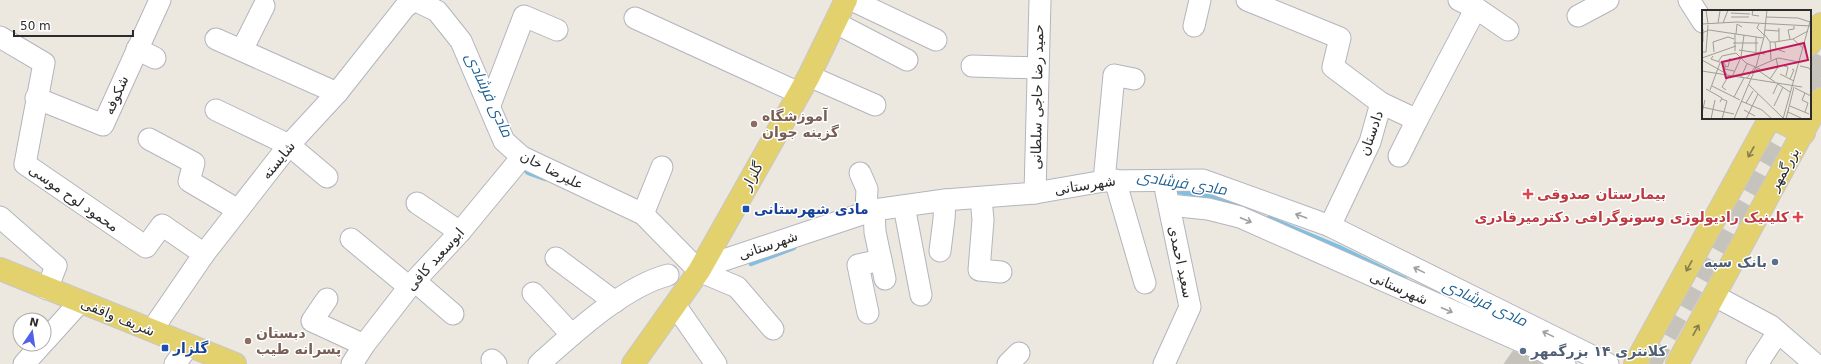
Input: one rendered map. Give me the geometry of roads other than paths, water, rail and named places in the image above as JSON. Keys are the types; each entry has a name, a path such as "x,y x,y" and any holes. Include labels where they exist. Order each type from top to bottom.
{"main road":[{"name":"گلزار","path":"633,364 699,270 804,85 836,23 846,0"},
{"path":"1811,42 1821,24"},
{"name":"بزرگمهر","path":"1677,364 1814,118"},
{"path":"1635,364 1770,119"},
{"name":"شریف واقفی","path":"0,270 236,364"}],"street":[{"name":"شکوفه","path":"36,98 102,125 160,0"},
{"name":"شایسته","path":"152,330 204,254 231,232 238,210 289,145 337,93 405,7 414,0"},
{"name":"علیرضا خان","path":"414,0 437,11 461,41 490,105 504,141 516,165 643,214 699,270"},
{"path":"852,0 936,40"},
{"name":"حمید رضا حاجی سلطانی","path":"1035,193 1037,68 1040,0"},
{"path":"1194,26 1200,0"},
{"path":"1247,0 1289,8 1340,38 1333,67 1381,103"},
{"path":"1578,16 1608,0"},
{"path":"1689,0 1702,20"},
{"path":"1399,156 1417,120 1468,4 1508,30"},
{"path":"242,50 264,6"},
{"path":"490,105 524,16 557,30"},
{"path":"634,18 804,85 875,106"},
{"path":"836,23 907,60"},
{"name":"محمود لوح موسی","path":"0,37 44,63 36,98 25,164 146,247 162,225 204,254"},
{"path":"216,39 337,93"},
{"path":"137,50 155,58"},
{"path":"972,66 1037,68"},
{"path":"1134,78 1114,75 1113,186 1144,284"},
{"name":"دادستان","path":"1330,226 1370,142 1381,103 1417,120"},
{"path":"216,110 289,145 327,177"},
{"path":"149,139 194,163 189,181 238,210"},
{"name":"ابوسعید کافی","path":"352,364 364,345 412,285 460,232 516,165"},
{"path":"643,214 662,168"},
{"path":"860,173 867,189 883,270 858,265 868,313"},
{"name":"شهرستانی","path":"699,270 870,210 906,216 945,210 981,198 1164,180 1203,180 1330,226 1608,364"},
{"name":"سعید احمدی","path":"1164,180 1190,307 1164,364"},
{"path":"1203,180 1208,209"},
{"path":"981,198 983,220 971,269 1000,272"},
{"path":"417,202 460,232"},
{"name":"شهرستانی","path":"1168,205 1208,209 1240,217 1412,295 1543,351 1565,364"},
{"path":"940,251 945,210"},
{"path":"906,216 921,296"},
{"path":"0,217 56,266 47,288"},
{"path":"351,239 453,314"},
{"path":"556,258 615,302"},
{"path":"699,270 737,287 773,329"},
{"path":"539,364 572,335 615,302 651,279 668,274"},
{"path":"533,293 572,335"},
{"path":"1715,296 1771,326 1815,364"},
{"path":"327,299 312,322 364,345"},
{"path":"52,333 80,302"},
{"path":"675,305 714,363"},
{"path":"1757,364 1778,332"},
{"path":"175,364 189,345"},
{"path":"24,364 35,352"}],"waterway":[{"name":"مادی فرشادی","path":"521,166 528,173 545,179"},
{"name":"مادی فرشادی","path":"1172,191 1220,198 1244,208"},
{"name":"مادی فرشادی","path":"1269,218 1339,247 1405,279"},
{"name":"مادی فرشادی","path":"751,264 794,248"}],"tunnel":[{"path":"1811,73 1821,55"},
{"path":"1811,96 1821,78"},
{"path":"1650,364 1785,119"}],"place":[{"name":"آموزشگاه گزینه جوان","path":"754,124"},
{"name":"بیمارستان صدوقی","path":"1528,194"},
{"name":"مادی شهرستانی","path":"746,209"},
{"name":"کلینیک رادیولوژی وسونوگرافی دکترمیرقادری","path":"1798,217"},
{"name":"بانک سپه","path":"1775,262"},
{"name":"دبستان پسرانه طیب","path":"248,341"},
{"name":"گلزار","path":"165,348"},
{"name":"کلانتری ۱۴ بزرگمهر","path":"1523,351"}]}
